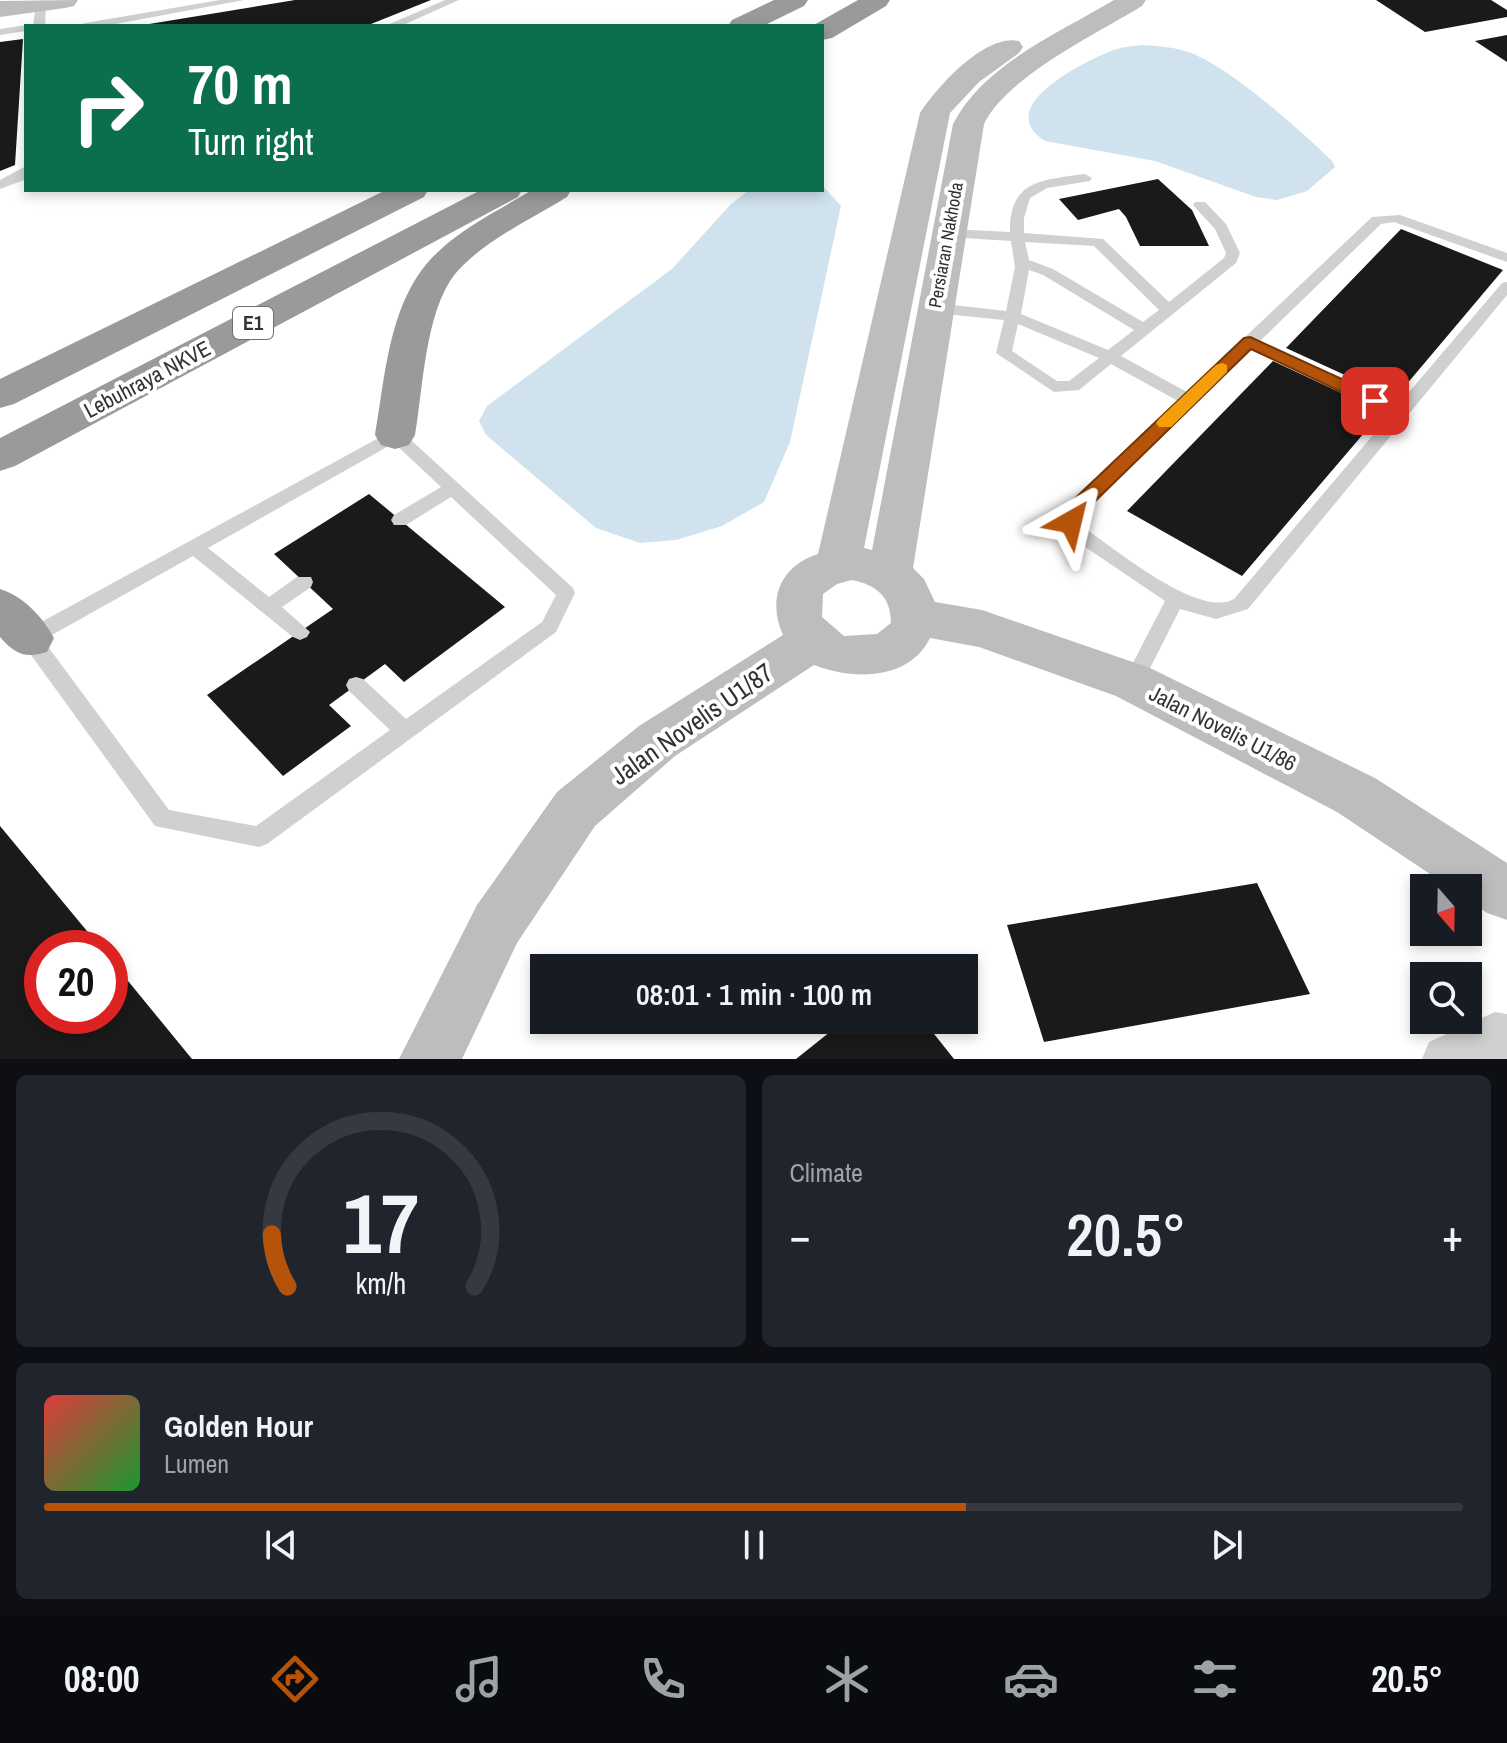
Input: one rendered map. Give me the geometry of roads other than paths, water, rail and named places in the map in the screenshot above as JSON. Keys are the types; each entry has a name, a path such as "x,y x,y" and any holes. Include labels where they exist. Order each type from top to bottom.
{"highway":[{"path":"746,24 795,0"},
{"path":"823,24 868,0"},
{"path":"824,31 877,0"},
{"name":"E1","path":"0,395 408,192"},
{"name":"Lebuhraya NKVE","path":"0,456 502,192"},
{"path":"395,435 420,305 432,282 449,258 552,192"}],"street":[{"name":"Persiaran Nakhoda","path":"838,564 935,113 946,96 971,73 1088,0"},
{"name":"Persiaran Nakhoda","path":"890,573 970,119 995,89 1133,0"},
{"path":"0,9 48,10"},
{"path":"838,564 865,564 890,573 910,592 915,604 915,617 910,631 900,644 866,657 827,651 812,641 796,616 795,602 800,588 810,577 838,564"},
{"name":"Jalan Novelis U1/86","path":"915,617 982,629 1133,682 1356,795 1507,894"},
{"name":"Jalan Novelis U1/87","path":"430,1059 497,924 576,809 657,741 812,641"},
{"path":"1446,1059 1495,1035 1507,1037"}],"lane":[{"path":"97,24 239,0"},
{"path":"396,24 454,0"},
{"path":"0,32 24,28"},
{"path":"0,185 24,172"},
{"path":"1085,178 1046,183 1027,191 1018,204 1017,236 1023,263 1004,353 1054,387 1073,386 1231,260 1233,253 1221,227 1200,205"},
{"path":"1507,258 1395,218 1377,220 1074,510 1071,522 1078,533 1176,599 1214,613 1232,610 1241,604 1507,286"},
{"path":"948,233 1098,242 1167,309"},
{"path":"1023,263 1048,272 1143,329"},
{"path":"935,308 1012,316 1109,356 1189,400"},
{"path":"1250,342 1400,413"},
{"path":"395,435 453,488 566,593 549,627 259,837 163,819 15,623 194,547 395,435"},
{"path":"400,520 453,488"},
{"path":"194,547 300,632"},
{"path":"268,607 304,582"},
{"path":"1133,682 1176,599"},
{"path":"356,685 405,731"}],"water":[{"path":"1142,45 1185,51 1226,72 1284,117 1335,167 1307,191 1277,200 1256,197 1155,161 1045,141 1031,128 1029,115 1035,101 1063,76 1097,57"},
{"path":"824,187 841,206 790,442 764,502 722,526 676,540 640,543 596,528 486,435 479,421 487,406 672,269 731,204 747,192 824,192"}]}
